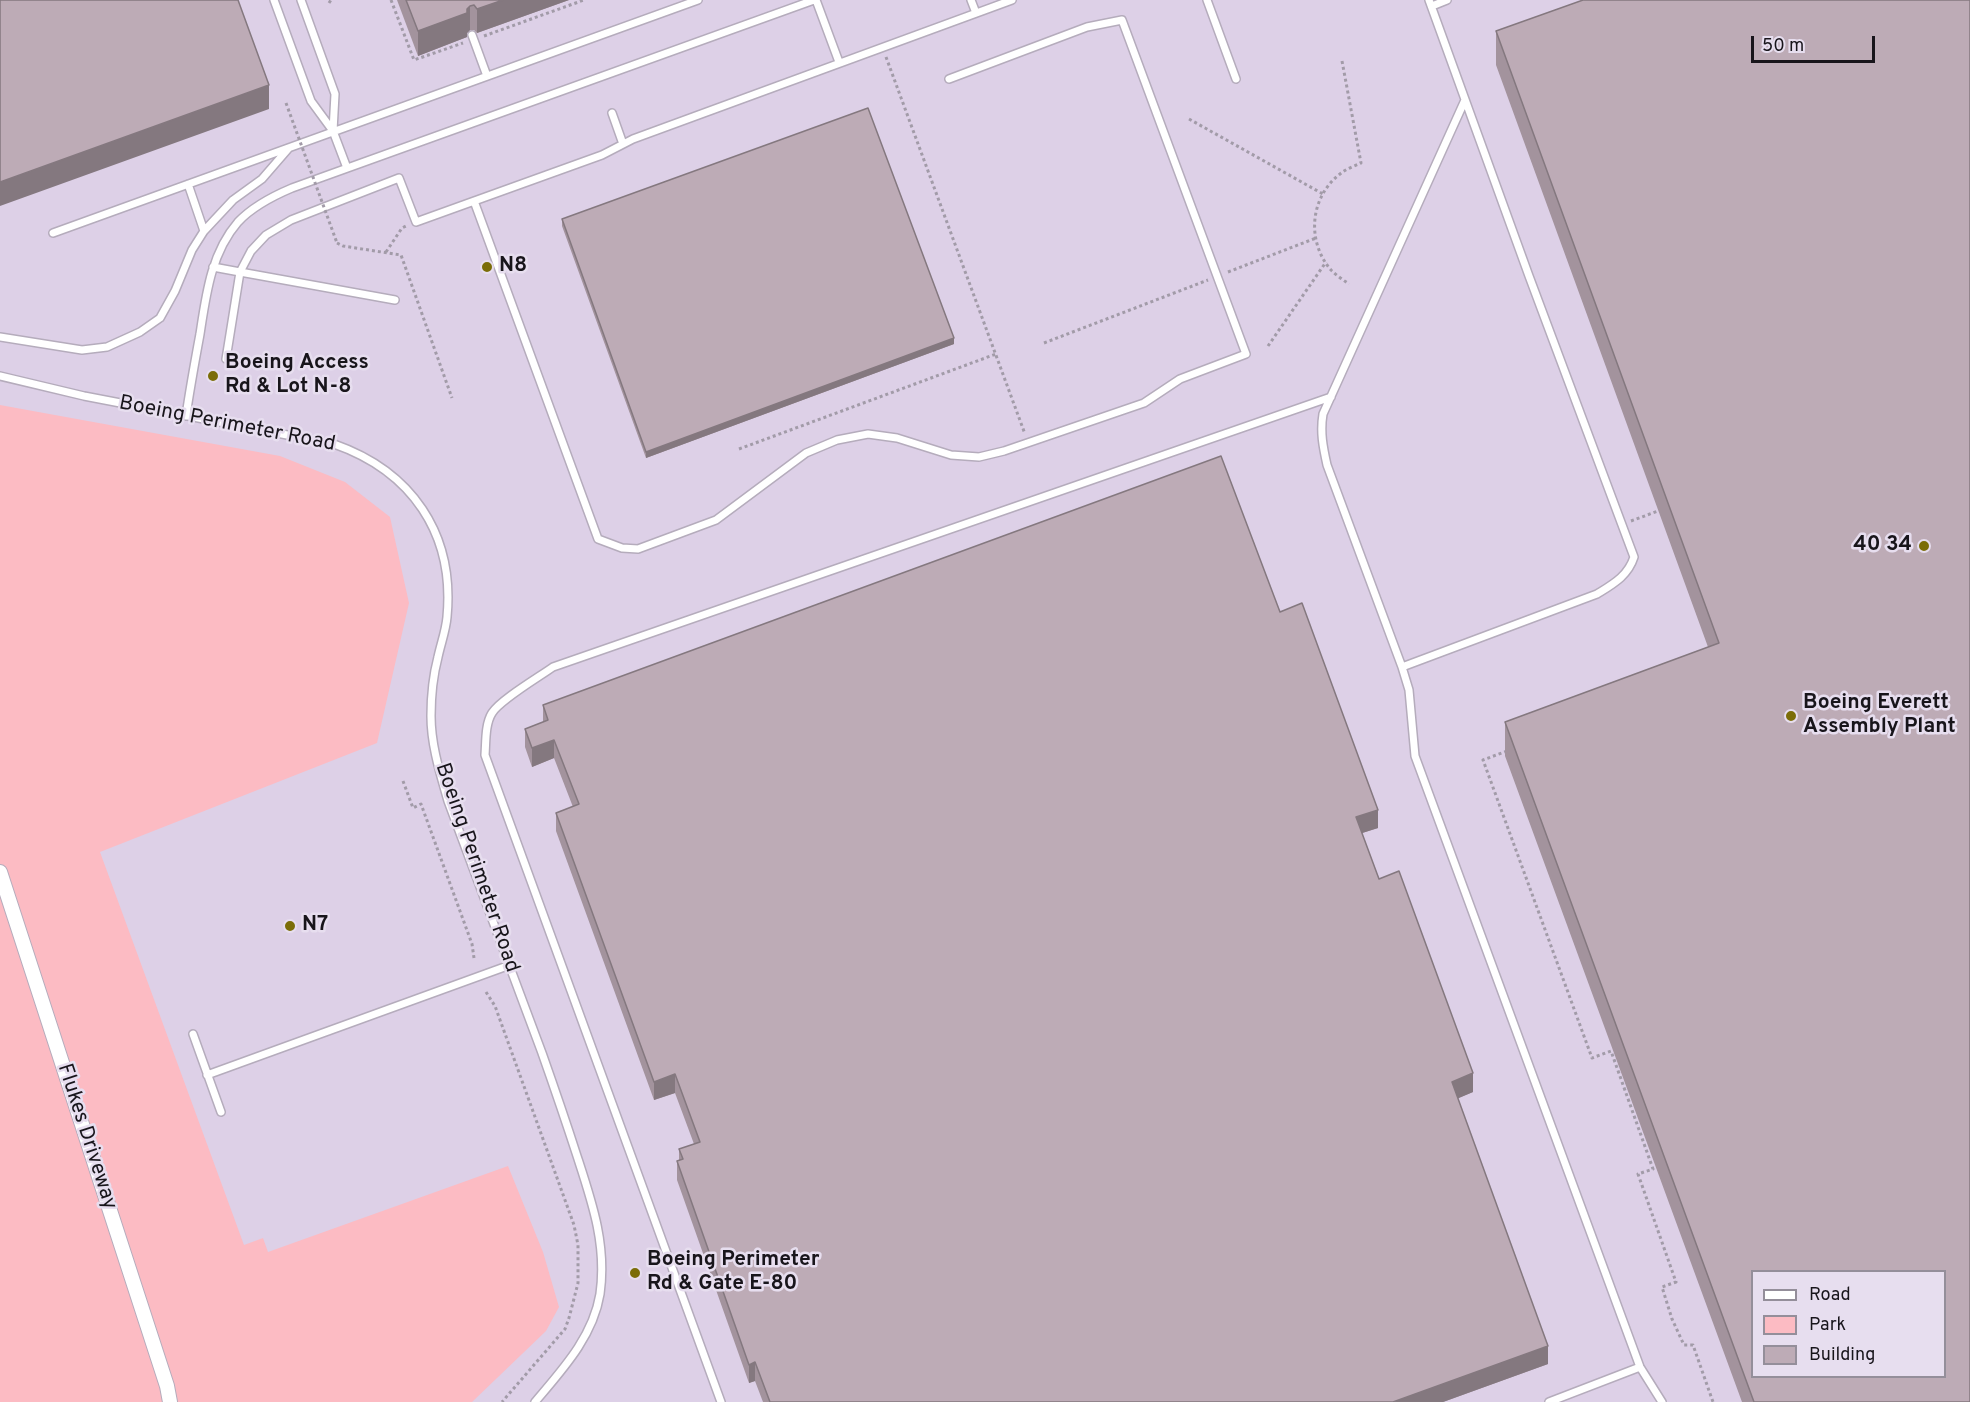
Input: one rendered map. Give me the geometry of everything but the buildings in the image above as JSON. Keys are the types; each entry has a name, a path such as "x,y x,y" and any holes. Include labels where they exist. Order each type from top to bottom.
{"street":[{"name":"Flukes Driveway","path":"1,877 160,1364 170,1402"}],"lane":[{"path":"274,0 311,101 333,131 347,168"},
{"path":"301,0 335,94 333,131"},
{"path":"53,233 698,0"},
{"path":"186,416 207,290 213,267 223,243 238,222 272,196 815,0 839,63"},
{"path":"971,0 976,13"},
{"path":"226,359 240,273 251,251 266,235 291,220 399,178 416,222 602,155 623,144 1012,0"},
{"path":"1207,0 1236,80"},
{"path":"1402,668 1597,594 1620,580 1631,565 1634,556 1430,3 1447,0"},
{"path":"474,201 598,539 621,548 638,549 716,520 806,453 837,440 868,434 878,435 897,438 951,455 979,457 1144,403 1180,379 1246,354 1122,20 1087,27 949,79"},
{"path":"472,35 487,76"},
{"path":"1465,100 1323,414 1322,446 1402,668 1408,690 1414,756 1640,1368 1662,1402"},
{"path":"612,112 623,144"},
{"path":"0,337 82,350 106,347 141,332 160,318 176,291 192,250 204,231 232,200 262,179 290,147"},
{"path":"188,183 204,231"},
{"path":"213,267 396,300"},
{"name":"Boeing Perimeter Road","path":"0,376 84,396 292,435 351,450 369,458 405,487 428,518 442,552 448,595 447,619 432,690 433,742 448,801 561,1107 592,1204 602,1249 602,1271 596,1312 581,1343 535,1402"},
{"path":"721,1402 485,755 486,733 492,713 516,692 553,667 1331,397"},
{"path":"207,1075 510,965"},
{"path":"193,1034 221,1112"},
{"path":"1549,1402 1640,1368"}],"path":[{"path":"882,47 1028,442"},
{"path":"1342,61 1361,163 1341,173 1325,189 1316,209 1314,231 1319,253 1332,271 1349,284"},
{"path":"286,103 337,243 343,246 401,255 452,398"},
{"path":"1188,119 1323,194"},
{"path":"386,252 402,228 416,222"},
{"path":"1044,343 1316,238"},
{"path":"1268,346 1326,262"},
{"path":"739,449 996,354"},
{"path":"1513,749 1483,760 1592,1058 1611,1051 1653,1169 1638,1174 1676,1282 1662,1287 1672,1319 1684,1345 1693,1345 1713,1402"},
{"path":"403,781 413,808 422,804 472,944 474,958"},
{"path":"486,992 495,1006 574,1225 579,1262 574,1305 565,1329 501,1402"}],"shaded area":[{"path":"0,0 1970,0 1970,1402 278,1402 0,619"}],"green space":[{"path":"0,405 280,456 345,482 390,517 409,603 377,743 100,852 244,1245 263,1238 268,1252 508,1166 543,1252 559,1307 546,1331 472,1402 0,1402"}],"place":[{"name":"N8","path":"487,267"},
{"name":"Boeing Access Rd & Lot N-8","path":"213,376"},
{"name":"40 34","path":"1924,546"},
{"name":"Boeing Everett Assembly Plant","path":"1791,716"},
{"name":"N7","path":"290,926"},
{"name":"Boeing Perimeter Rd & Gate E-80","path":"635,1273"}]}
